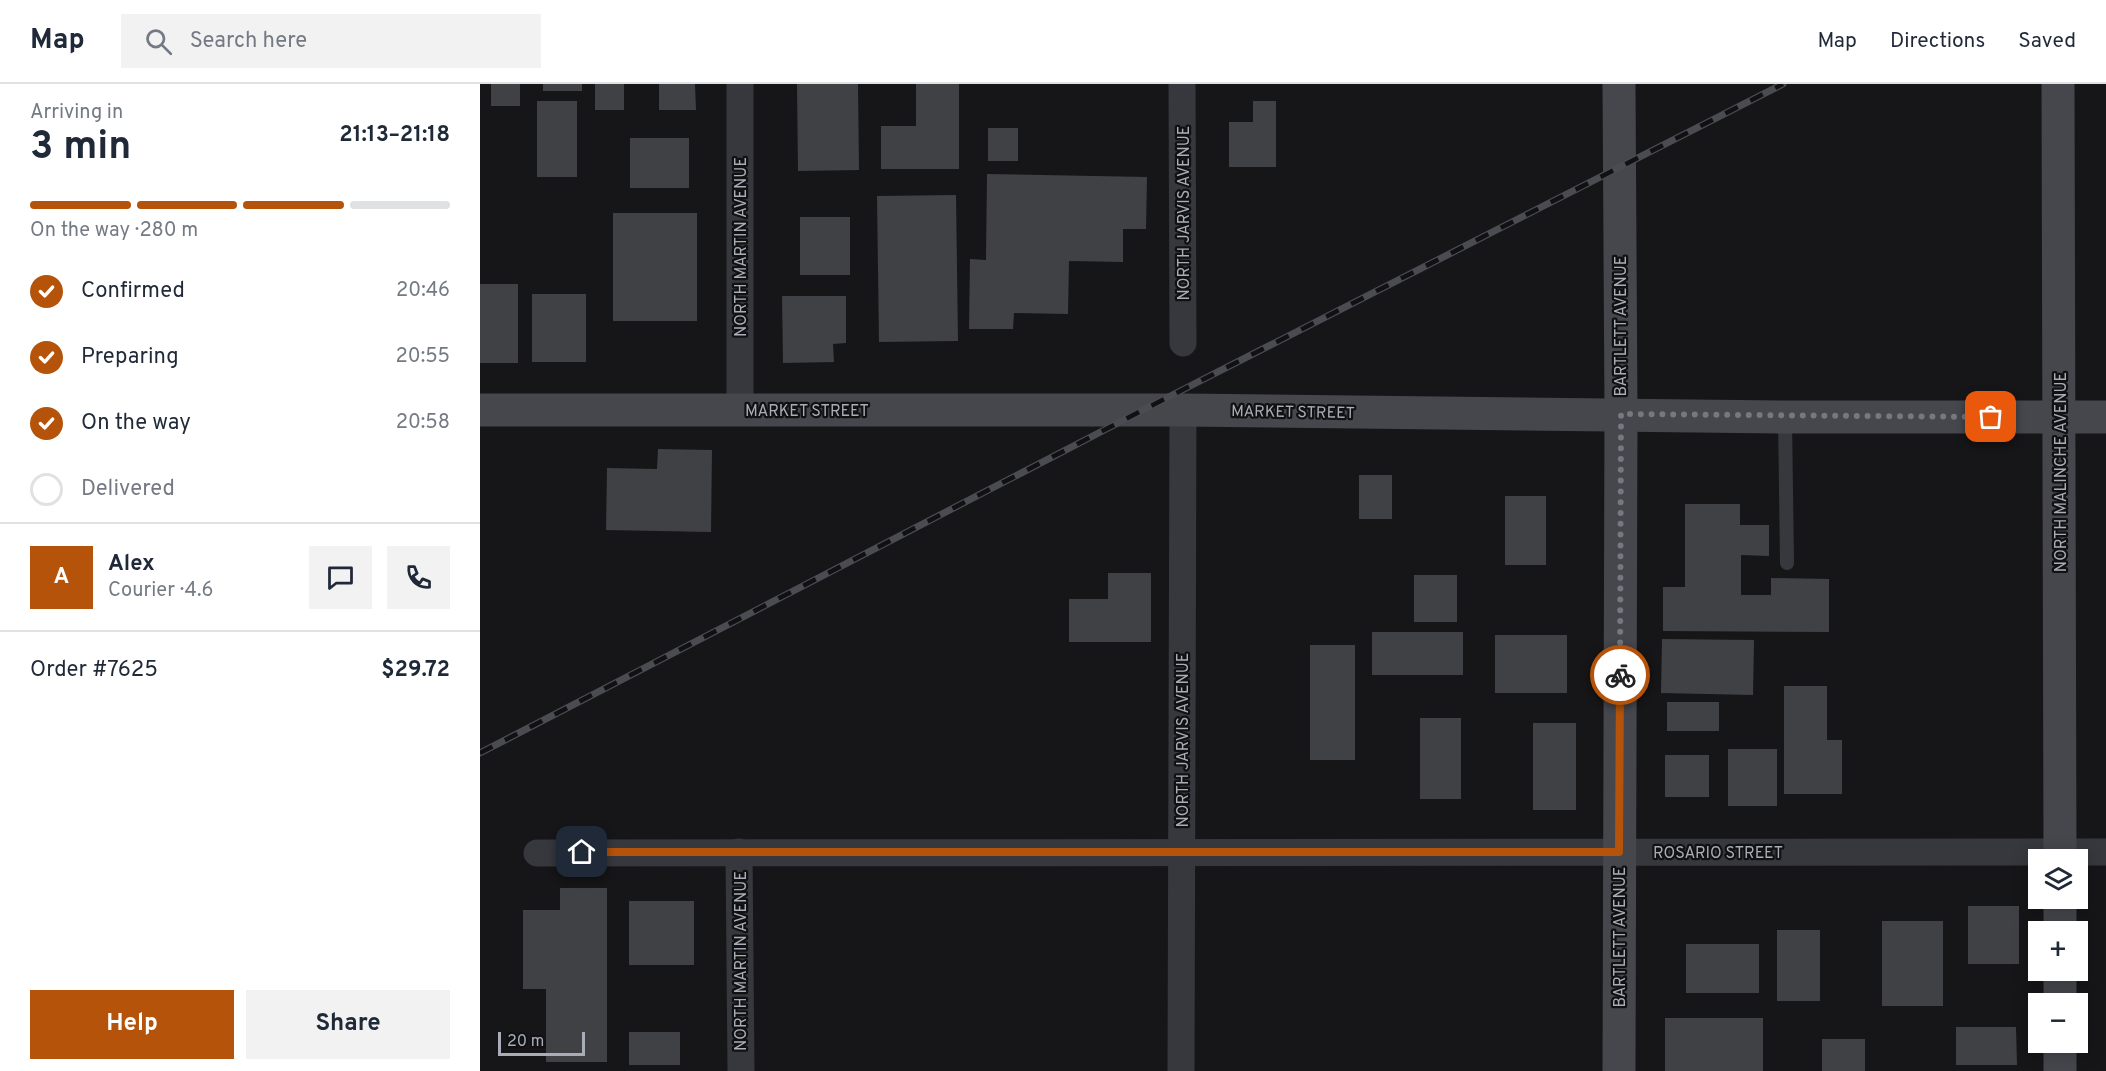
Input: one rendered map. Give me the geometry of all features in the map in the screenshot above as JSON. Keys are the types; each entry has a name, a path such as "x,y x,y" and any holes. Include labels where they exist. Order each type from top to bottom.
{"main road":[{"name":"BARTLETT AVENUE","path":"1619,84 1621,414 1619,1071"},
{"name":"NORTH MALINCHE AVENUE","path":"2058,84 2060,849"},
{"name":"MARKET STREET","path":"480,410 1183,410 1785,417 2106,417"},
{"path":"2060,1053 2060,1071"}],"street":[{"name":"NORTH MARTIN AVENUE","path":"740,84 740,410"},
{"name":"NORTH JARVIS AVENUE","path":"1182,84 1183,343"},
{"name":"NORTH JARVIS AVENUE","path":"1181,1071 1183,410"},
{"name":"NORTH MARTIN AVENUE","path":"739,852 741,1071"},
{"name":"ROSARIO STREET","path":"537,853 1619,852 2028,856"},
{"name":"ROSARIO STREET","path":"2088,854 2106,852"}],"lane":[{"path":"1785,417 1787,562"}],"building":[{"path":"491,84 520,84 520,106 491,106"},
{"path":"543,84 582,84 582,91 543,91"},
{"path":"595,84 624,84 624,110 595,110"},
{"path":"659,84 695,84 696,110 659,110"},
{"path":"797,84 858,84 859,170 798,171"},
{"path":"916,84 959,84 959,169 881,169 881,126 916,126"},
{"path":"537,101 577,101 577,177 537,177"},
{"path":"1253,101 1276,101 1276,167 1229,167 1229,122 1253,122"},
{"path":"988,128 1018,128 1018,161 988,161"},
{"path":"630,138 689,138 689,188 630,188"},
{"path":"987,174 1147,177 1146,229 1123,229 1123,262 1069,261 1068,314 1014,313 1013,329 969,329 970,259 986,260"},
{"path":"956,195 958,341 879,342 877,196"},
{"path":"613,213 697,213 697,321 613,321"},
{"path":"800,217 850,217 850,275 800,275"},
{"path":"480,284 518,284 518,363 480,363"},
{"path":"532,294 586,294 586,362 532,362"},
{"path":"782,296 846,296 846,343 833,344 834,362 783,363"},
{"path":"658,449 712,450 711,532 606,530 607,468 657,469"},
{"path":"1359,475 1392,475 1392,519 1359,519"},
{"path":"1505,496 1546,496 1546,565 1505,565"},
{"path":"1685,504 1740,504 1740,525 1769,525 1769,556 1741,555 1741,595 1771,595 1771,578 1829,579 1829,632 1663,631 1663,587 1685,587"},
{"path":"1108,573 1151,573 1151,642 1069,642 1069,599 1108,599"},
{"path":"1414,575 1457,575 1457,622 1414,622"},
{"path":"1372,632 1463,632 1463,675 1372,675"},
{"path":"1495,635 1567,635 1567,693 1495,693"},
{"path":"1662,639 1754,640 1753,695 1661,693"},
{"path":"1310,645 1355,645 1355,760 1310,760"},
{"path":"1784,686 1827,686 1827,740 1842,740 1842,794 1784,794"},
{"path":"1667,702 1719,702 1719,731 1667,731"},
{"path":"1420,718 1461,718 1461,799 1420,799"},
{"path":"1533,723 1576,723 1576,810 1533,810"},
{"path":"1728,749 1777,749 1777,806 1728,806"},
{"path":"1665,755 1709,755 1709,797 1665,797"},
{"path":"560,888 607,888 607,1062 546,1062 546,989 523,989 523,910 560,910"},
{"path":"629,901 694,901 694,965 629,965"},
{"path":"1968,906 2019,906 2019,964 1968,964"},
{"path":"1882,921 1943,921 1943,1006 1882,1006"},
{"path":"1777,930 1820,930 1820,1001 1777,1001"},
{"path":"1686,944 1759,944 1759,993 1686,993"},
{"path":"1665,1018 1763,1018 1763,1071 1665,1071"},
{"path":"1956,1027 2016,1027 2017,1065 1956,1065"},
{"path":"629,1032 680,1032 680,1065 629,1065"},
{"path":"1822,1039 1865,1039 1865,1071 1822,1071"}],"railway":[{"path":"480,753 1143,410 1783,84"}],"way so far":[{"path":"1620,675 1621,414 1991,417"}],"route":[{"path":"582,852 1619,852 1620,675"}]}
